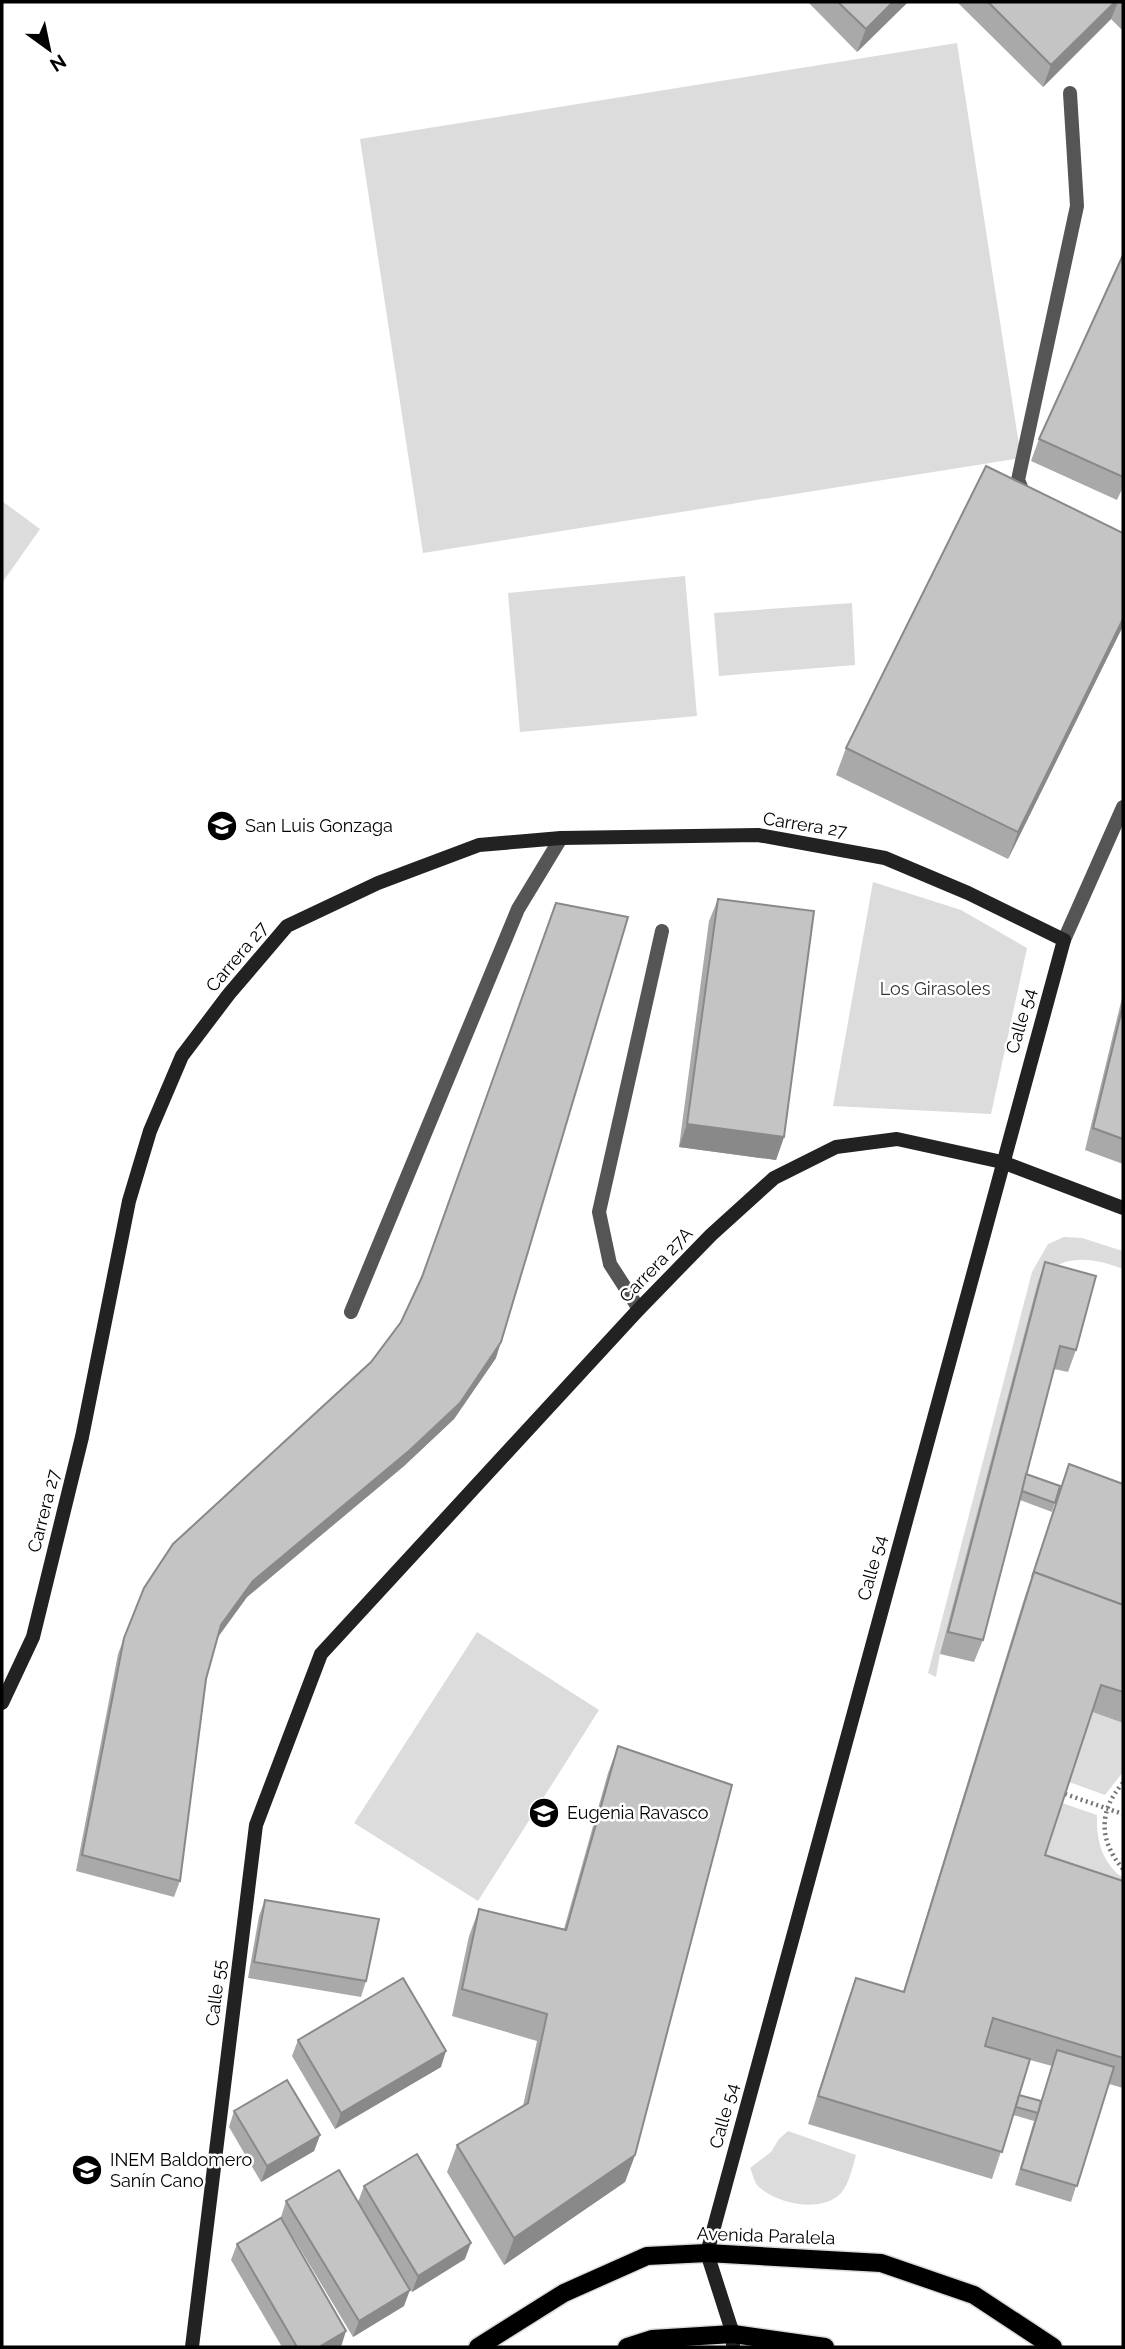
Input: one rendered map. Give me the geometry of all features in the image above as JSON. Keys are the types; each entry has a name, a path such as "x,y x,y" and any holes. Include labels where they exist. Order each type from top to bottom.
{"main road":[{"name":"Avenida Paralela","path":"478,2347 564,2293 647,2256 707,2253 881,2263 974,2295 1054,2347"},
{"path":"627,2347 652,2339 825,2347"}],"street":[{"path":"1048,503 1023,492 1018,480 1077,206 1070,93"},
{"name":"Calle 54","path":"707,2253 1063,940 1123,807"},
{"name":"Carrera 27","path":"2,1703 33,1637 82,1437 129,1201 150,1131 182,1056 229,994 287,926 378,883 480,845 561,838 758,835 885,858 968,893 1063,940"},
{"path":"351,1312 518,909 561,838"},
{"path":"639,1309 610,1264 599,1212 662,931"},
{"name":"Carrera 27A","path":"321,1654 639,1309 712,1235 774,1178 836,1147 897,1139 1002,1162 1123,1208"},
{"name":"Calle 55","path":"192,2347 256,1825 321,1654"},
{"path":"707,2253 733,2341"}],"path":[{"path":"1123,1783 1107,1808 1105,1833 1110,1853 1123,1869"},
{"path":"1065,1794 1123,1814"}],"green space":[{"path":"957,43 1021,458 423,553 360,139"},
{"path":"2,501 40,529 2,583"},
{"path":"685,576 697,716 520,732 508,593"},
{"path":"852,603 855,665 719,676 714,613"},
{"name":"Los Girasoles","path":"873,882 961,910 1027,948 991,1114 833,1106"},
{"path":"1064,1237 1082,1238 1123,1251 1123,1269 1087,1260 1065,1262 1045,1274 1037,1285 936,1677 928,1673 1032,1272 1048,1244"},
{"path":"477,1632 599,1710 478,1901 354,1823"},
{"path":"1091,1712 1123,1723 1123,1772 1105,1795 1069,1782"},
{"path":"1062,1803 1097,1815 1098,1833 1105,1858 1123,1878 1123,1912 1035,1882"},
{"path":"788,2131 856,2155 847,2182 838,2196 819,2204 798,2204 776,2198 757,2185 750,2168 771,2152"}],"building":[{"path":"838,2 893,2 866,29"},
{"path":"988,2 1115,2 1051,65"},
{"path":"1123,255 1123,477 1039,439"},
{"path":"986,466 1123,533 1123,619 1018,832 846,748"},
{"path":"718,899 814,911 784,1137 687,1124"},
{"path":"556,903 628,917 501,1342 460,1403 410,1450 253,1581 221,1625 206,1679 180,1881 82,1855 124,1638 144,1588 173,1544 371,1362 401,1322 422,1277"},
{"path":"1123,1005 1123,1139 1093,1128"},
{"path":"1045,1262 1096,1276 1076,1350 1060,1346 983,1640 948,1632"},
{"path":"1069,1464 1123,1484 1123,1605 1034,1572 1032,1577"},
{"path":"1026,1474 1060,1486 1055,1503 1022,1491"},
{"path":"1034,1572 1123,1605 1123,1692 1101,1685 1045,1855 1123,1881 1123,2058 993,2018 985,2046 1030,2059 1002,2152 818,2096 856,1978 904,1992"},
{"path":"618,1746 732,1785 635,2155 514,2238 457,2145 528,2103 547,2014 462,1989 479,1909 566,1930"},
{"path":"265,1900 379,1919 366,1981 254,1962"},
{"path":"403,1978 446,2051 341,2113 298,2040"},
{"path":"1057,2050 1114,2067 1077,2186 1021,2169"},
{"path":"287,2080 320,2135 267,2166 234,2111"},
{"path":"1019,2095 1041,2101 1038,2113 1016,2107"},
{"path":"417,2154 471,2243 418,2276 364,2186"},
{"path":"339,2170 410,2290 359,2321 286,2201"},
{"path":"281,2218 346,2331 319,2347 297,2347 237,2244"}],"place":[{"name":"San Luis Gonzaga","path":"222,826"},
{"name":"Eugenia Ravasco","path":"544,1813"},
{"name":"INEM Baldomero Sanín Cano","path":"87,2170"}]}
